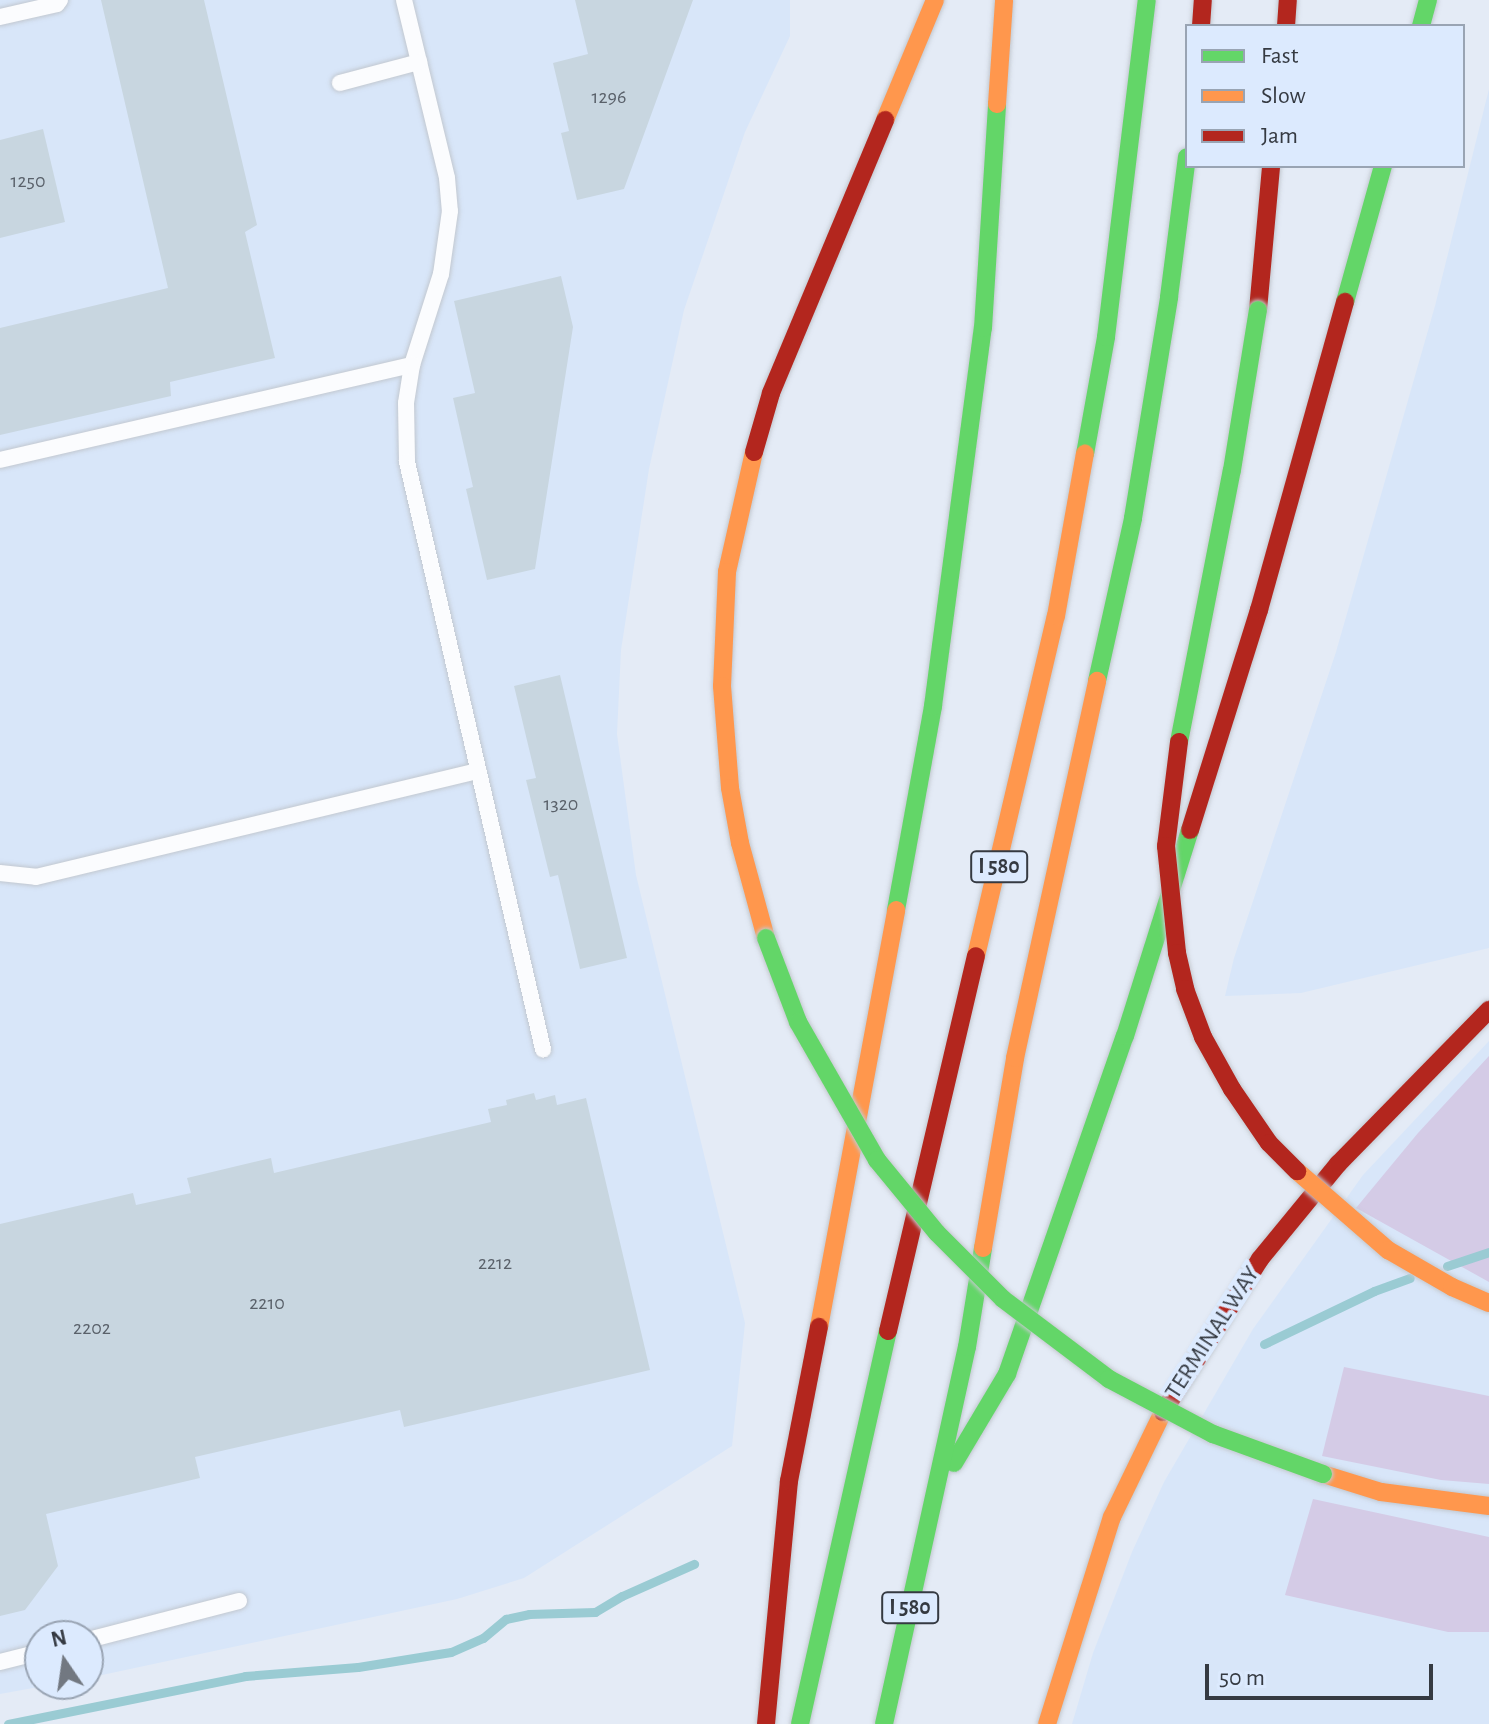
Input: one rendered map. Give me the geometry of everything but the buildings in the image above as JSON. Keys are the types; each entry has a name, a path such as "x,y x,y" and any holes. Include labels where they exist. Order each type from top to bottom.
{"main road":[{"path":"935,0 771,393 757,438 727,572 722,686 730,788 740,843 766,938 798,1022 830,1083 877,1160 937,1233 1003,1299 1109,1379 1213,1434 1381,1492 1489,1506"},
{"path":"766,1724 789,1481 840,1224 933,706 983,328 1004,0"},
{"name":"I 580","path":"800,1724 851,1489 1056,616 1106,337 1147,0"},
{"path":"1201,24 1203,0"},
{"path":"1286,24 1288,0"},
{"path":"1422,24 1428,0"},
{"name":"I 580","path":"884,1724 967,1347 1015,1058 1133,518 1169,297 1186,168"},
{"path":"1271,168 1258,310 1232,470 1181,723 1169,814 1166,846 1182,977 1203,1037 1269,1143 1341,1213 1388,1250 1452,1287 1489,1303"},
{"path":"936,1492 1007,1374 1069,1203 1259,610 1382,168"},
{"name":"TERMINAL WAY","path":"1047,1724 1112,1517 1139,1455 1182,1377 1260,1259 1338,1164 1489,1010"}],"lane":[{"path":"0,17 57,4 60,0"},
{"path":"404,0 447,178 450,211 441,274 412,365 406,403 407,462 543,1049"},
{"path":"340,83 419,62"},
{"path":"0,460 412,365"},
{"path":"0,873 36,877 478,771"},
{"path":"104,1636 239,1601"},
{"path":"0,1662 24,1656"}],"shaded area":[{"path":"0,0 790,0 790,36 745,132 684,310 649,469 621,650 617,734 636,875 745,1323 732,1446 524,1578 457,1599 104,1675 104,1620 24,1620 24,1690 0,1694"},
{"path":"1489,89 1489,948 1301,993 1225,996 1234,958 1336,652 1435,306"},
{"path":"1489,1041 1489,1724 1072,1724 1093,1653 1132,1552 1164,1482 1253,1329 1363,1175"},
{"path":"1489,1056 1489,1282 1356,1208 1418,1133"},
{"path":"1344,1367 1489,1396 1489,1484 1441,1480 1322,1456"},
{"path":"1313,1499 1489,1537 1489,1632 1448,1632 1285,1595"}],"waterway":[{"path":"1447,1266 1489,1252"},
{"path":"1264,1344 1374,1291 1410,1278"},
{"path":"8,1724 245,1676 358,1667 451,1652 483,1638 506,1619 529,1614 595,1612 622,1596 694,1564"}],"traffic: fast":[{"path":"1085,454 1106,337 1147,0"},
{"path":"1422,24 1428,0"},
{"path":"896,910 933,706 983,328 997,104"},
{"path":"1097,681 1133,518 1169,297 1186,168"},
{"path":"1345,302 1382,168"},
{"path":"1179,742 1232,470 1258,310"},
{"path":"954,1463 1007,1374 1125,1036 1190,830"},
{"path":"766,938 798,1022 877,1160 937,1233 1003,1299 1109,1379 1213,1434 1323,1474"},
{"path":"884,1724 967,1347 983,1248"},
{"path":"800,1724 888,1331"}],"traffic: slow":[{"path":"885,120 935,0"},
{"path":"997,104 1004,0"},
{"path":"754,452 727,572 722,686 730,788 740,843 766,938"},
{"path":"976,956 1056,616 1085,454"},
{"path":"983,1248 1015,1058 1097,681"},
{"path":"819,1327 896,910"},
{"path":"1297,1171 1388,1250 1452,1287 1489,1303"},
{"path":"1047,1724 1112,1517 1163,1412"},
{"path":"1323,1474 1381,1492 1489,1506"}],"traffic: jam":[{"path":"1201,24 1203,0"},
{"path":"1286,24 1288,0"},
{"path":"754,452 771,393 885,120"},
{"path":"1258,310 1271,168"},
{"path":"1190,830 1259,610 1345,302"},
{"path":"1179,742 1166,846 1177,953 1185,989 1203,1037 1232,1089 1269,1143 1297,1171"},
{"path":"888,1331 976,956"},
{"path":"1163,1412 1260,1259 1338,1164 1489,1010"},
{"path":"766,1724 789,1481 819,1327"}]}
